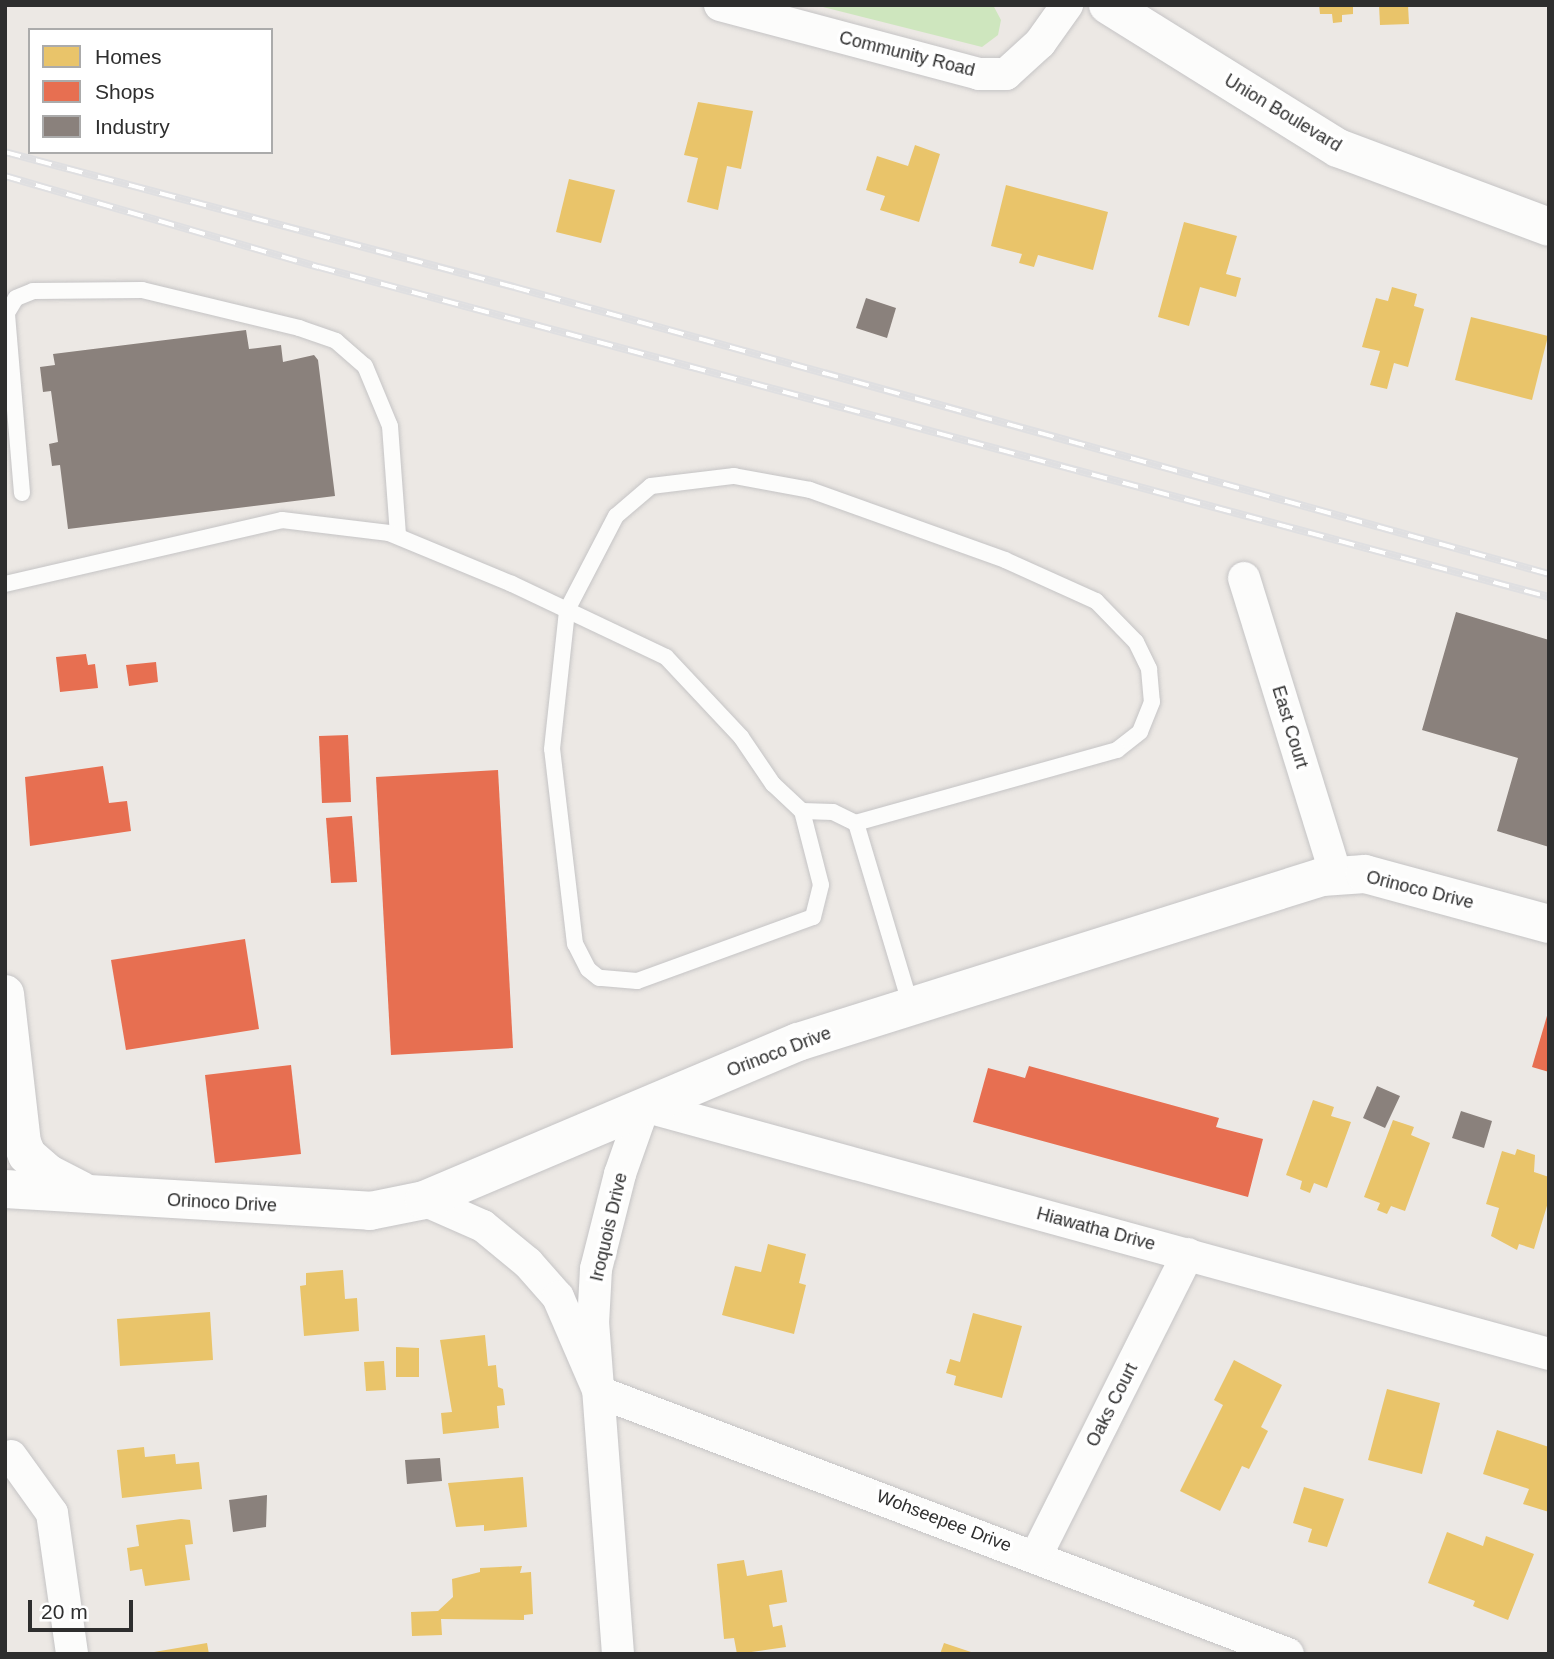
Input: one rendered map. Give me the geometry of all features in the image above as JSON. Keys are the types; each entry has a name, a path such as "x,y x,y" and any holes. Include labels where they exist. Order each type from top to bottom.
{"street":[{"name":"Community Road","path":"720,5 979,74 1006,74 1040,43 1067,5"},
{"name":"Union Boulevard","path":"1108,5 1338,148 1549,227"},
{"name":"East Court","path":"1244,578 1336,876"},
{"name":"Orinoco Drive","path":"5,1189 370,1211 424,1200 799,1042 1283,887 1336,876 1365,874 1549,924"},
{"path":"5,994 27,1155 49,1174 92,1195"},
{"name":"Hiawatha Drive","path":"643,1106 1549,1354"},
{"name":"Iroquois Drive","path":"618,1654 593,1324 596,1269 620,1174 643,1106"},
{"name":"Iroquois Drive","path":"424,1200 483,1226 528,1263 558,1297 599,1392"},
{"name":"Oaks Court","path":"1036,1556 1188,1254"},
{"name":"Wohseepee Drive","path":"599,1392 1288,1654"},
{"path":"12,1456 52,1513 72,1654"}],"lane":[{"path":"22,493 7,313 16,298 33,291 142,290 312,332 336,341 365,366 390,426 398,536"},
{"path":"5,584 282,520 398,536 566,610 666,657 741,737 773,784 802,811 821,885 813,917 637,981 599,978 588,969 575,944 552,749 566,610 616,516 651,486 734,476 810,490 1005,561 1096,601 1136,642 1149,669 1152,702 1140,732 1117,750 856,823 833,812 802,811"},
{"path":"856,823 911,1006"}],"green space":[{"path":"815,5 993,5 1001,20 998,35 982,47"}],"building: Homes":[{"path":"1319,5 1353,5 1353,14 1342,15 1342,22 1333,23 1332,14 1320,14"},
{"path":"1379,5 1408,5 1409,24 1380,25"},
{"path":"698,102 753,111 741,169 727,166 718,210 687,202 698,158 684,155"},
{"path":"915,145 940,154 919,222 880,210 885,196 866,190 877,156 908,166"},
{"path":"569,179 615,190 601,243 556,232"},
{"path":"1006,185 1108,212 1093,270 1038,255 1034,267 1019,263 1022,254 991,246"},
{"path":"1184,222 1237,236 1226,274 1241,278 1236,297 1200,287 1189,326 1158,317"},
{"path":"1392,287 1417,294 1414,306 1424,309 1408,367 1394,363 1387,389 1370,385 1380,351 1362,347 1376,298 1388,301"},
{"path":"1471,317 1548,336 1532,400 1455,380"},
{"path":"1313,1100 1334,1107 1331,1116 1351,1122 1327,1188 1314,1183 1310,1193 1300,1189 1302,1181 1286,1175"},
{"path":"1393,1120 1414,1127 1411,1135 1430,1143 1405,1211 1391,1206 1387,1214 1377,1210 1380,1203 1364,1197"},
{"path":"1517,1149 1535,1155 1534,1172 1549,1177 1549,1199 1534,1249 1519,1244 1517,1250 1491,1236 1499,1208 1486,1204 1502,1151 1515,1155"},
{"path":"768,1244 806,1254 799,1283 806,1285 794,1334 722,1315 735,1266 761,1272"},
{"path":"343,1270 345,1299 357,1298 359,1331 304,1336 300,1286 306,1285 306,1273"},
{"path":"210,1312 213,1360 120,1366 117,1319"},
{"path":"973,1313 1022,1326 1002,1398 954,1385 956,1376 946,1373 950,1359 960,1362"},
{"path":"485,1335 488,1366 496,1365 498,1387 503,1389 505,1405 497,1406 499,1428 443,1434 441,1413 452,1412 440,1340"},
{"path":"396,1347 419,1348 419,1377 396,1377"},
{"path":"1234,1360 1282,1385 1261,1427 1268,1431 1249,1469 1242,1466 1220,1511 1180,1491 1223,1405 1214,1400"},
{"path":"384,1361 386,1390 366,1391 364,1362"},
{"path":"1387,1389 1440,1403 1422,1474 1368,1460"},
{"path":"1497,1430 1549,1447 1549,1512 1523,1504 1529,1489 1483,1474"},
{"path":"144,1447 145,1457 175,1454 176,1464 199,1462 202,1489 122,1498 117,1450"},
{"path":"523,1477 527,1527 484,1531 484,1525 456,1527 448,1483"},
{"path":"1304,1487 1344,1499 1327,1547 1308,1542 1312,1529 1293,1523"},
{"path":"190,1520 193,1544 185,1545 190,1580 145,1586 142,1569 130,1571 127,1548 139,1546 136,1525"},
{"path":"1447,1532 1483,1546 1486,1536 1534,1554 1508,1620 1473,1606 1475,1601 1428,1583"},
{"path":"744,1560 747,1576 782,1570 787,1602 769,1605 773,1627 782,1625 786,1647 737,1654 734,1638 724,1639 717,1564"},
{"path":"522,1566 520,1573 531,1572 533,1614 524,1615 524,1620 441,1619 442,1635 412,1636 411,1612 438,1611 453,1597 452,1579 480,1572 480,1568"},
{"path":"207,1643 209,1654 154,1654 154,1652"},
{"path":"944,1643 974,1653 974,1654 940,1654"}],"building: Shops":[{"path":"86,654 88,665 95,664 98,688 60,692 56,657"},
{"path":"156,662 158,682 129,686 126,665"},
{"path":"348,735 351,802 322,803 319,736"},
{"path":"103,766 109,803 127,801 131,831 30,846 25,777"},
{"path":"498,770 513,1048 391,1055 376,777"},
{"path":"352,816 357,882 331,883 326,818"},
{"path":"245,939 259,1029 126,1050 111,960"},
{"path":"1549,1009 1549,1072 1532,1067"},
{"path":"291,1065 301,1154 215,1163 205,1075"},
{"path":"1029,1066 1219,1118 1216,1127 1263,1139 1248,1197 973,1122 988,1068 1025,1078"}],"building: Industry":[{"path":"866,298 896,308 887,338 856,328"},
{"path":"246,330 249,349 281,345 283,362 314,355 318,360 335,496 68,529 60,465 52,466 49,444 58,442 51,391 43,392 40,367 55,365 53,354"},
{"path":"1456,612 1549,640 1549,847 1497,831 1518,758 1422,730"},
{"path":"1377,1086 1400,1096 1385,1128 1363,1118"},
{"path":"1461,1111 1492,1121 1484,1148 1452,1138"},
{"path":"440,1458 442,1481 407,1484 405,1460"},
{"path":"267,1495 266,1527 233,1532 229,1500"}],"railway":[{"path":"5,152 514,287 1549,574"},
{"path":"5,176 319,267 1549,597"}]}
